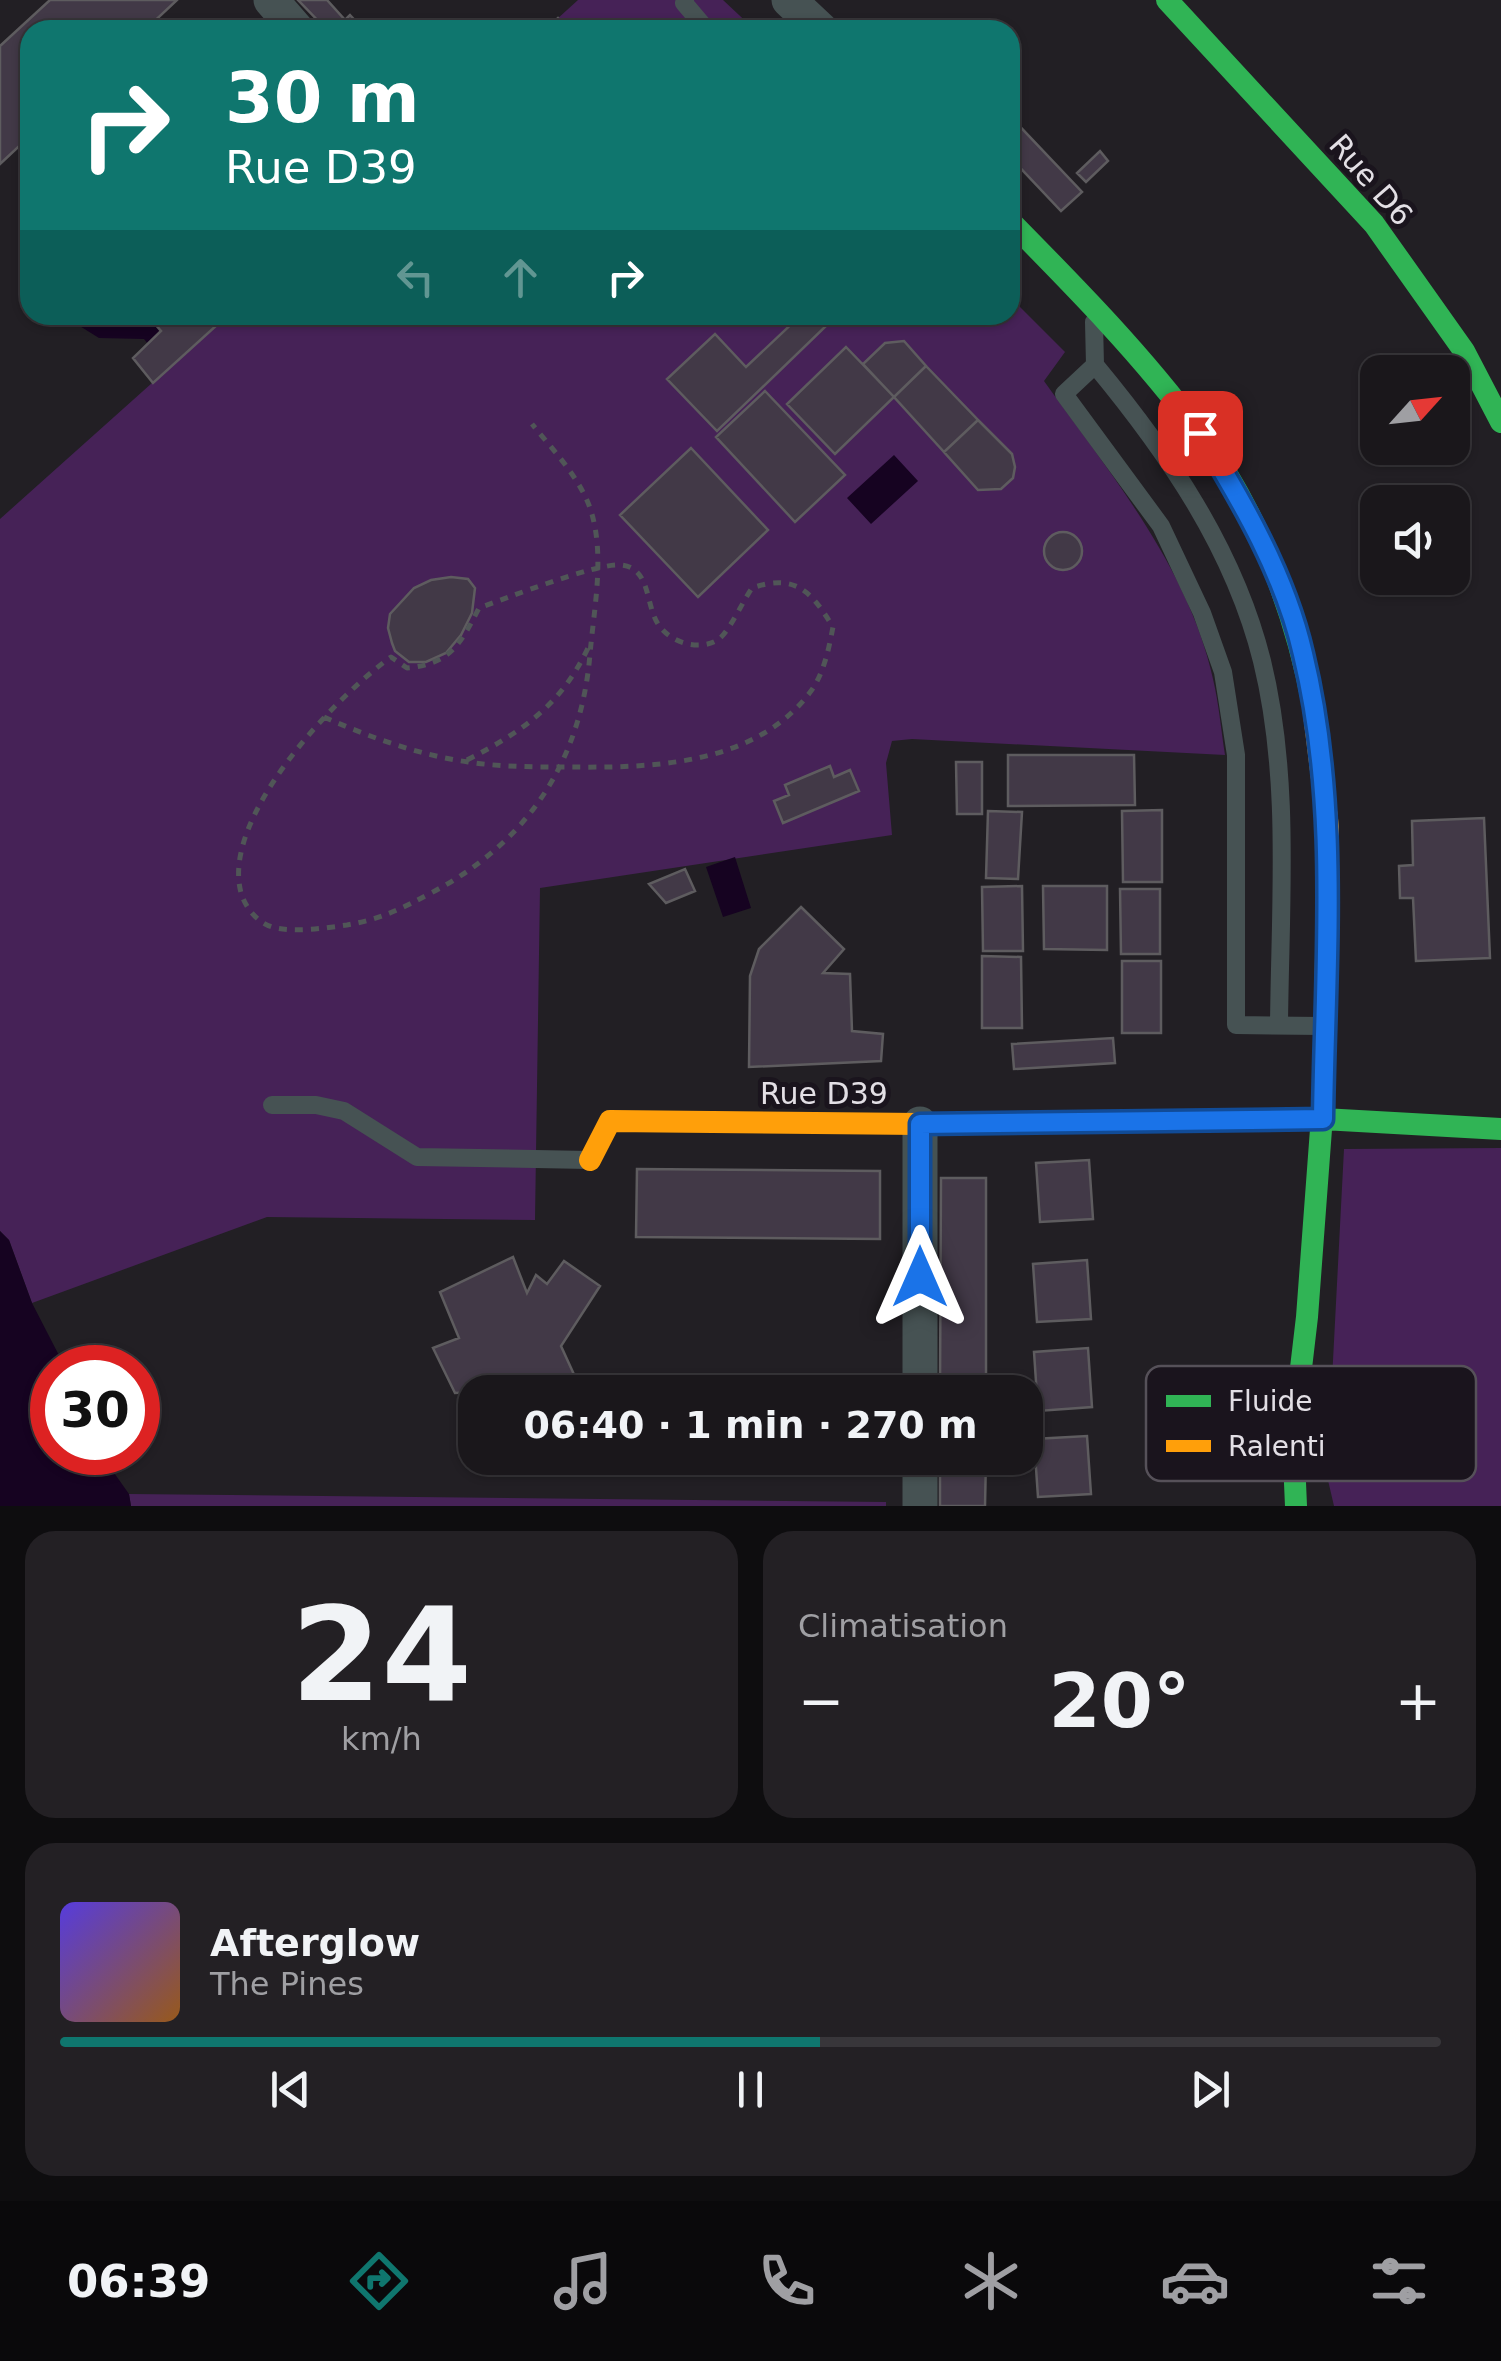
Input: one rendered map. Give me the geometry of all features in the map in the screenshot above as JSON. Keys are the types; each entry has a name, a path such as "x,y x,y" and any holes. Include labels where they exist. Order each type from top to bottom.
{"street":[{"path":"271,0 288,20"},
{"path":"789,0 811,20"},
{"name":"Rue D6","path":"1167,0 1374,224 1464,351 1501,422"},
{"path":"1020,231 1156,376 1200,433 1274,571 1303,652 1320,744 1328,827 1323,1119 1301,1366"},
{"name":"Rue D39","path":"590,1160 610,1121 920,1124 1323,1119 1501,1130"},
{"path":"920,1124 920,1375"},
{"path":"920,1475 920,1506"},
{"path":"1295,1481 1296,1506"}],"lane":[{"path":"685,0 698,20"},
{"path":"1094,307 1095,366 1139,418 1198,505 1240,592 1262,662 1277,749 1278,1025"},
{"path":"1095,366 1064,394 1161,526 1202,613 1224,672 1236,755 1236,1024 1324,1026"},
{"path":"272,1105 316,1105 344,1111 417,1156 590,1160"}],"path":[{"path":"324,717 365,735 464,762 520,768 561,767 671,764 736,748 784,719 812,689 828,654 833,627 818,601 795,584 772,581 752,588 722,638 701,646 681,642 659,625 646,584 636,571 620,564 597,569 479,608 458,646 444,660 406,668 391,657 324,717 262,796 240,853 240,888 247,910 271,926 326,928 381,919 469,874 516,832 561,767 576,729 588,678 597,569 591,509 565,465 532,424"},
{"path":"464,762 534,722 579,667 591,641"}],"shaded area":[{"path":"578,0 723,0 744,20 556,20"},
{"path":"1020,307 1065,352 1044,381 1144,522 1186,598 1213,679 1225,755 892,741 886,763 892,835 540,888 535,1220 267,1217 32,1303 9,1240 0,1231 0,519 217,325 1020,325"},
{"path":"78,325 156,325 161,331 148,344 144,339 99,338"},
{"path":"894,455 918,481 871,524 847,498"},
{"path":"735,857 751,908 723,917 706,867"},
{"path":"1501,1148 1501,1506 1334,1506 1328,1481 1476,1481 1476,1366 1333,1366 1344,1149"},
{"path":"0,1231 9,1240 32,1303 54,1345 30,1345 30,1475 116,1475 129,1494 131,1506 0,1506"},
{"path":"129,1494 886,1502 886,1506 131,1506"}],"building":[{"path":"50,0 177,0 156,20 28,20"},
{"path":"298,0 327,0 345,20 317,20"},
{"path":"20,28 20,145 0,164 0,46"},
{"path":"1020,127 1082,192 1061,211 1020,168"},
{"path":"1100,151 1108,161 1086,182 1077,173"},
{"path":"156,325 217,325 153,383 133,358 161,331"},
{"path":"790,325 826,326 717,431 667,379 715,334 746,367"},
{"path":"904,341 926,366 894,397 863,364 885,343"},
{"path":"846,347 894,397 835,454 787,404"},
{"path":"926,366 978,420 944,452 894,397"},
{"path":"765,391 845,475 795,522 716,437"},
{"path":"978,420 1012,454 1013,478 1001,489 978,490 944,452"},
{"path":"691,448 768,530 698,597 620,515"},
{"path":"1063,532 1076,538 1082,551 1076,564 1063,570 1050,564 1044,551 1050,538"},
{"path":"451,577 468,579 475,588 472,613 446,653 426,662 409,662 395,651 388,628 390,614 414,588"},
{"path":"1008,755 1134,755 1135,805 1008,806"},
{"path":"956,762 982,762 982,814 957,814"},
{"path":"830,766 834,777 850,770 859,791 783,823 774,801 789,795 785,785"},
{"path":"1162,810 1162,882 1123,882 1122,811"},
{"path":"988,811 1022,812 1018,879 986,878"},
{"path":"1484,818 1490,958 1416,961 1413,898 1400,898 1399,866 1413,865 1412,821"},
{"path":"685,869 695,891 666,903 649,884"},
{"path":"1022,886 1023,951 983,951 982,887"},
{"path":"1043,886 1107,886 1107,950 1044,949"},
{"path":"1120,889 1160,889 1160,954 1121,954"},
{"path":"801,907 844,949 823,973 850,974 852,1031 883,1034 881,1061 749,1067 750,976 759,949"},
{"path":"982,956 1021,957 1022,1028 982,1028"},
{"path":"1122,961 1161,961 1161,1033 1122,1033"},
{"path":"1113,1038 1115,1063 1014,1069 1012,1044"},
{"path":"1089,1160 1093,1219 1040,1222 1036,1163"},
{"path":"637,1169 880,1171 880,1239 636,1237"},
{"path":"941,1178 986,1178 986,1375 940,1375"},
{"path":"513,1257 527,1293 536,1275 547,1284 564,1261 600,1286 561,1346 574,1375 458,1375 455,1393 433,1348 459,1338 440,1292"},
{"path":"1087,1260 1091,1319 1037,1322 1033,1264"},
{"path":"1088,1348 1092,1407 1043,1411 1043,1375 1036,1375 1034,1352"},
{"path":"1087,1436 1091,1494 1038,1497 1036,1475 1043,1475 1043,1438"},
{"path":"940,1475 986,1475 985,1506 940,1506"}],"traffic: fast":[{"path":"1167,0 1374,224 1464,351 1501,422"},
{"path":"1020,231 1132,350 1178,404 1220,463 1271,563 1296,634 1313,706"},
{"path":"1301,1366 1324,1089"},
{"path":"1224,1120 1323,1119 1501,1129"},
{"path":"1295,1481 1296,1506"}],"traffic: slow":[{"path":"1313,706 1328,827 1324,1089"},
{"path":"590,1160 610,1121 920,1124 1224,1120"}],"route":[{"path":"920,1277 920,1124 1323,1119 1328,827 1320,744 1303,652 1274,571 1241,500 1200,433"}]}
